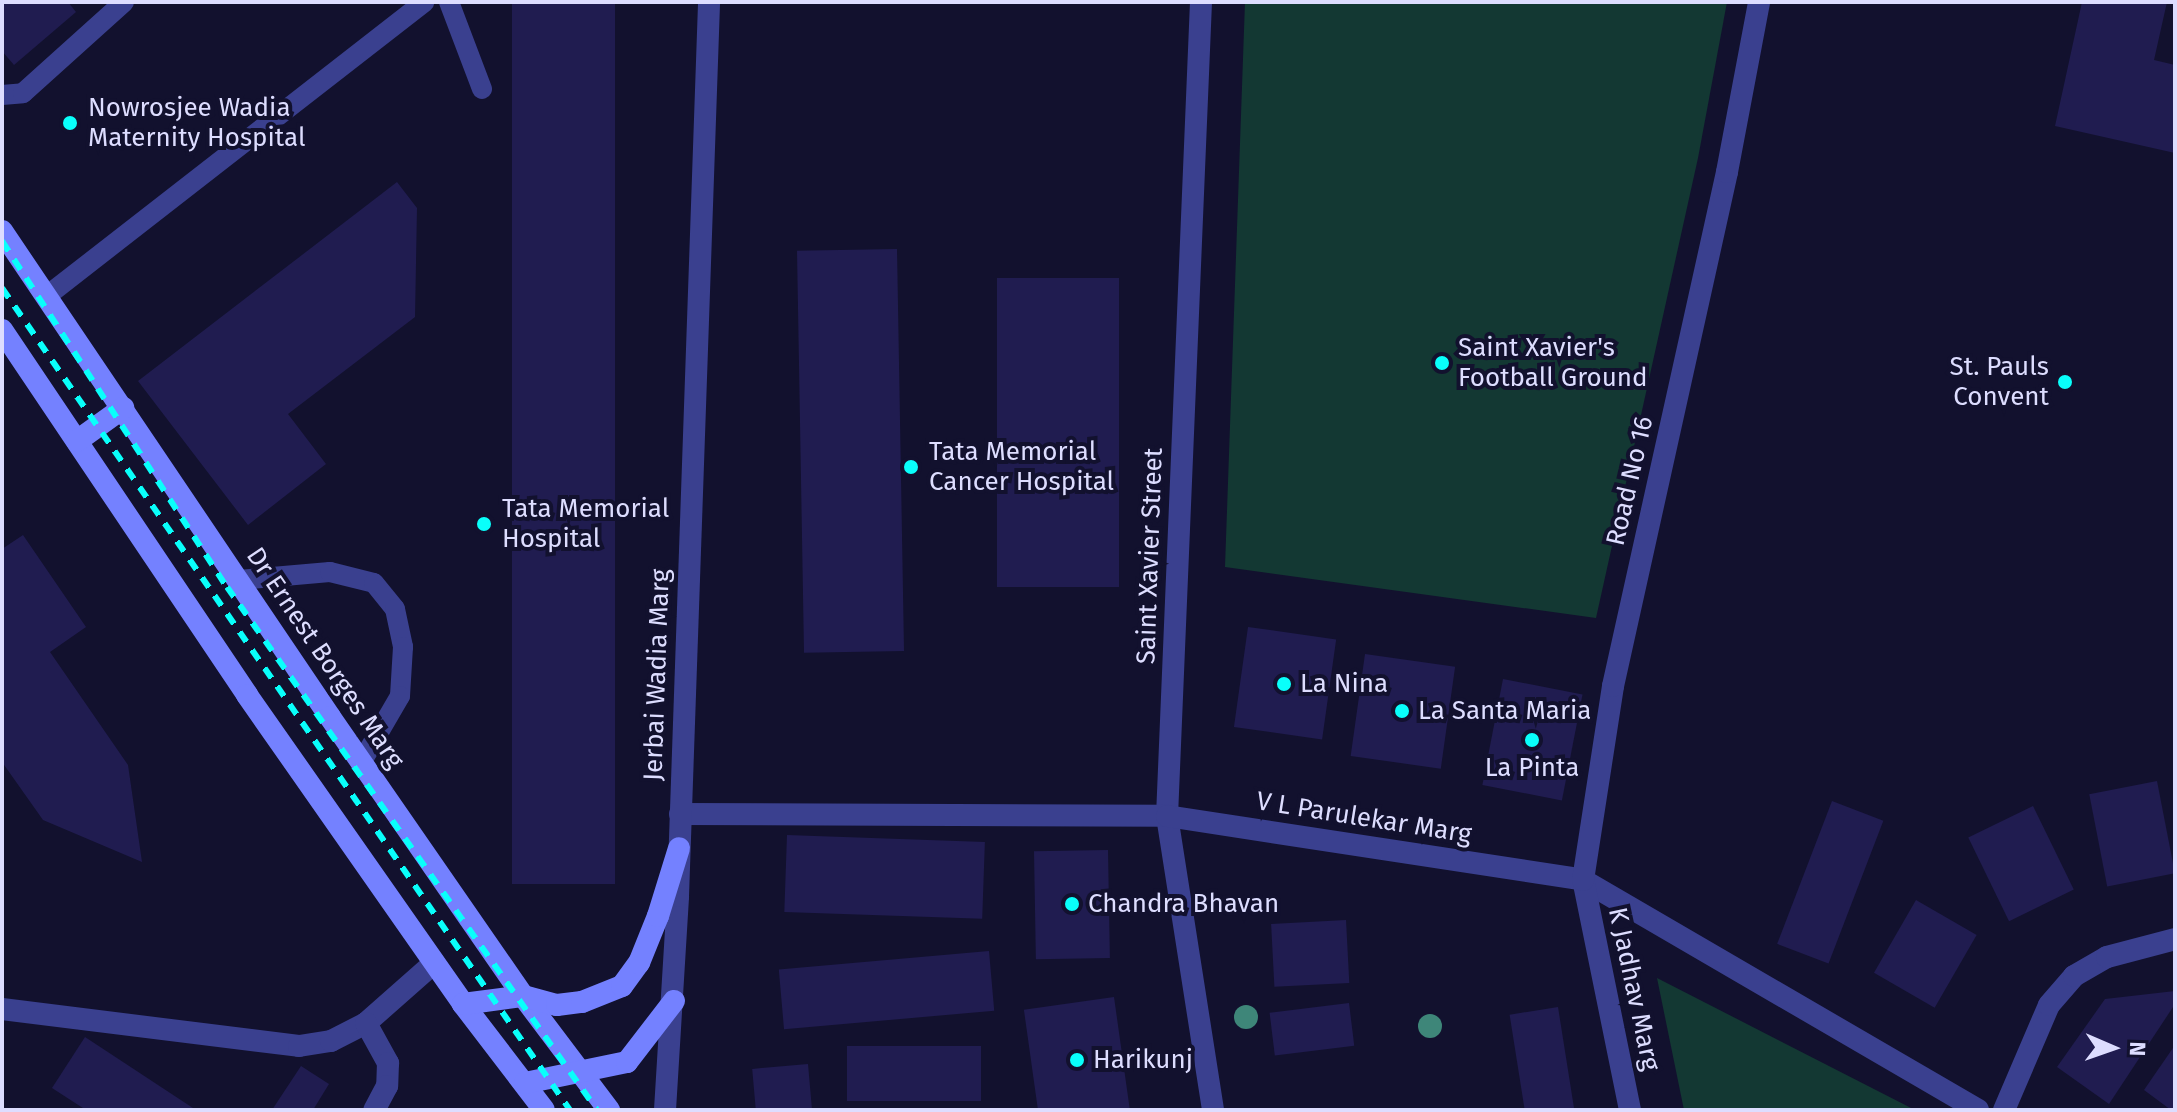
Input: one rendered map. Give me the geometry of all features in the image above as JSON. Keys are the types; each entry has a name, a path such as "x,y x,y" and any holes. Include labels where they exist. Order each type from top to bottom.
{"main road":[{"name":"Dr Ernest Borges Marg","path":"2,231 361,763 523,996 609,1110"},
{"path":"2,330 434,963 544,1110"},
{"path":"77,441 123,408"},
{"path":"463,1004 523,996 569,1004 602,997 622,986 639,963 658,916 679,848"},
{"path":"525,1083 627,1062 674,1001"}],"street":[{"name":"Jerbai Wadia Marg","path":"665,1110 674,1001 709,2"},
{"name":"Saint Xavier Street","path":"1201,2 1167,816 1213,1110"},
{"name":"Road No 16","path":"1583,880 1613,686 1727,172 1759,2"},
{"name":"V L Parulekar Marg","path":"680,814 1167,816 1583,880 1978,1110"},
{"name":"K Jadhav Marg","path":"1583,880 1630,1110"},
{"path":"2004,1110 2049,1005 2074,976 2107,957 2175,939"},
{"path":"2,1009 299,1046 331,1041 366,1023 434,963"},
{"path":"366,1023 388,1063 387,1086 374,1110"}],"lane":[{"path":"2,95 23,93 124,2"},
{"path":"48,295 425,2"},
{"path":"449,2 482,89"},
{"path":"238,580 330,572 374,583 395,609 403,647 400,696 361,763"}],"green space":[{"name":"Saint Xavier's Football Ground","path":"1245,2 1727,2 1698,158 1596,618 1225,567"},
{"path":"1657,978 1915,1110 1684,1110"}],"building":[{"path":"2,2 68,2 76,12 14,65 2,51"},
{"path":"512,2 615,2 615,884 512,884"},
{"path":"2082,2 2167,2 2154,60 2175,65 2175,153 2055,126"},
{"path":"397,182 417,208 415,317 288,414 326,464 248,525 138,381"},
{"path":"897,249 904,651 804,653 797,251"},
{"path":"997,278 1119,278 1119,587 997,587"},
{"path":"23,535 86,627 50,652 128,765 142,862 43,820 2,762 2,549"},
{"name":"La Nina","path":"1248,627 1336,639 1322,739 1234,727"},
{"name":"La Santa Maria","path":"1365,654 1455,667 1441,769 1351,756"},
{"name":"La Pinta","path":"1503,679 1583,694 1562,800 1482,785"},
{"path":"2157,781 2175,873 2107,886 2089,794"},
{"path":"1832,801 1883,821 1829,964 1777,944"},
{"path":"2033,806 2074,890 2009,921 1968,838"},
{"path":"787,835 985,842 982,919 784,912"},
{"name":"Chandra Bhavan","path":"1108,850 1110,958 1036,959 1034,851"},
{"path":"1916,900 1977,935 1935,1008 1874,973"},
{"path":"1346,920 1349,983 1274,987 1271,924"},
{"path":"989,951 994,1011 784,1029 779,969"},
{"path":"2175,991 2175,1004 2109,1104 2057,1067 2105,999"},
{"name":"Harikunj","path":"1114,997 1130,1110 1038,1110 1024,1010"},
{"path":"1349,1003 1354,1046 1275,1055 1270,1013"},
{"path":"1558,1007 1574,1110 1525,1110 1510,1015"},
{"path":"85,1037 196,1110 86,1110 52,1088"},
{"path":"2175,1045 2175,1110 2171,1110 2144,1090"},
{"path":"847,1046 981,1046 981,1101 847,1101"},
{"path":"808,1064 812,1110 756,1110 752,1069"},
{"path":"301,1066 329,1084 313,1110 272,1110"}],"railway":[{"path":"2,241 227,587 597,1110"},
{"path":"2,288 570,1110"}],"place":[{"name":"Nowrosjee Wadia Maternity Hospital","path":"70,123"},
{"name":"Saint Xavier's Football Ground","path":"1442,363"},
{"name":"St. Pauls Convent","path":"2065,382"},
{"name":"Tata Memorial Cancer Hospital","path":"911,467"},
{"name":"Tata Memorial Hospital","path":"484,524"},
{"name":"La Nina","path":"1284,684"},
{"name":"La Santa Maria","path":"1402,711"},
{"name":"La Pinta","path":"1532,740"},
{"name":"Chandra Bhavan","path":"1072,904"},
{"name":"Harikunj","path":"1077,1060"}]}
